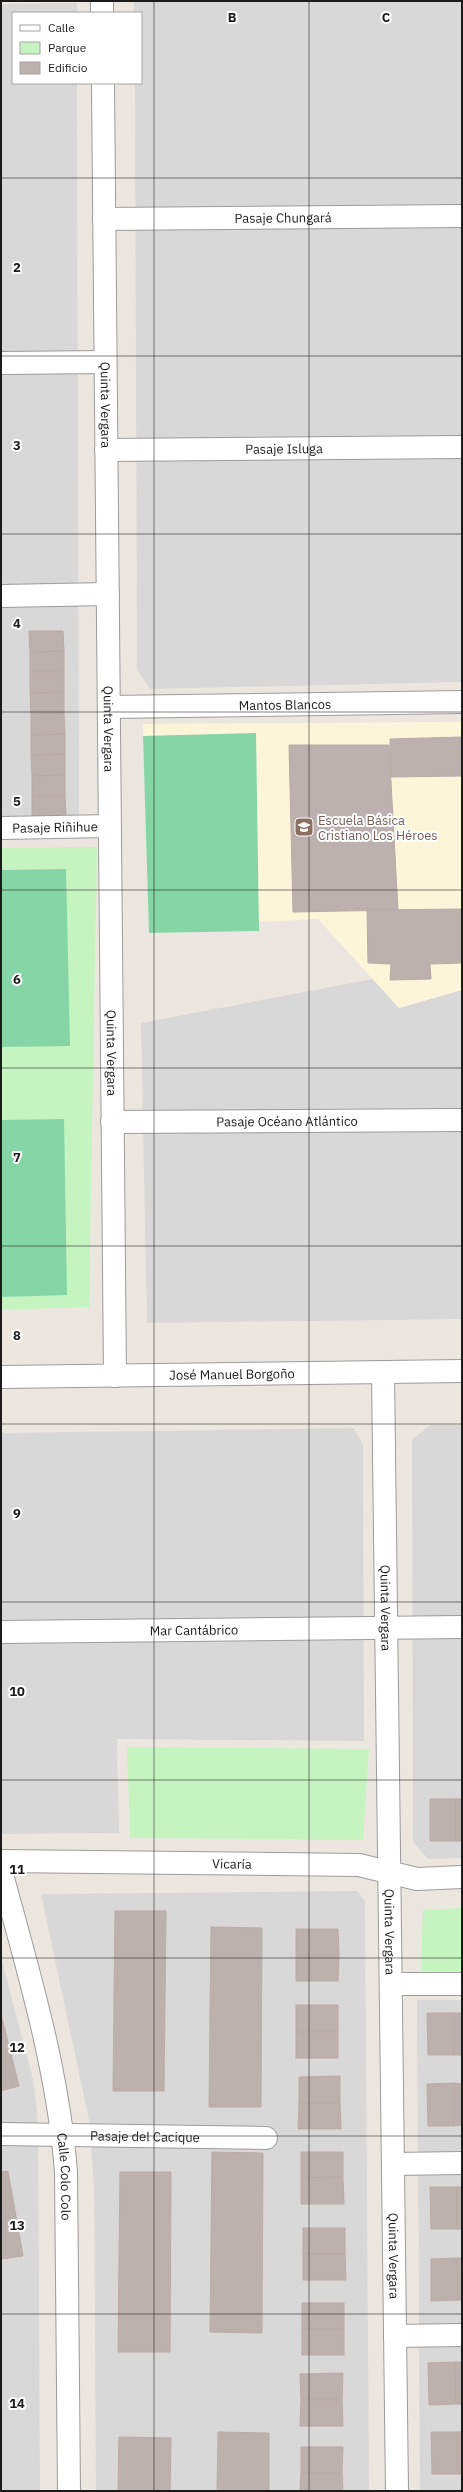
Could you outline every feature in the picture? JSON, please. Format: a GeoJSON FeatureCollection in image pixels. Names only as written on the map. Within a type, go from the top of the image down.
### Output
{"type":"FeatureCollection","features":[{"type":"Feature","properties":{"kind":"street"},"geometry":{"type":"LineString","coordinates":[[102,1],[102,12]]}},
{"type":"Feature","properties":{"kind":"street","name":"Quinta Vergara"},"geometry":{"type":"LineString","coordinates":[[103,84],[115,1376]]}},
{"type":"Feature","properties":{"kind":"street","name":"Pasaje Chungará"},"geometry":{"type":"LineString","coordinates":[[104,219],[462,216]]}},
{"type":"Feature","properties":{"kind":"street"},"geometry":{"type":"LineString","coordinates":[[1,363],[105,362]]}},
{"type":"Feature","properties":{"kind":"street","name":"Pasaje Isluga"},"geometry":{"type":"LineString","coordinates":[[106,450],[462,447]]}},
{"type":"Feature","properties":{"kind":"street"},"geometry":{"type":"LineString","coordinates":[[1,596],[108,594]]}},
{"type":"Feature","properties":{"kind":"street","name":"Mantos Blancos"},"geometry":{"type":"LineString","coordinates":[[109,707],[462,702]]}},
{"type":"Feature","properties":{"kind":"street","name":"Pasaje Riñihue"},"geometry":{"type":"LineString","coordinates":[[1,828],[110,826]]}},
{"type":"Feature","properties":{"kind":"street","name":"Pasaje Océano Atlántico"},"geometry":{"type":"LineString","coordinates":[[112,1122],[462,1120]]}},
{"type":"Feature","properties":{"kind":"street","name":"José Manuel Borgoño"},"geometry":{"type":"LineString","coordinates":[[1,1377],[462,1371]]}},
{"type":"Feature","properties":{"kind":"street","name":"Quinta Vergara"},"geometry":{"type":"LineString","coordinates":[[383,1372],[397,2491]]}},
{"type":"Feature","properties":{"kind":"street","name":"Mar Cantábrico"},"geometry":{"type":"LineString","coordinates":[[1,1632],[462,1627]]}},
{"type":"Feature","properties":{"kind":"street","name":"Vicaría"},"geometry":{"type":"LineString","coordinates":[[1,1861],[359,1865],[418,1878],[462,1877]]}},
{"type":"Feature","properties":{"kind":"street","name":"Calle Colo Colo"},"geometry":{"type":"LineString","coordinates":[[1,1871],[49,2055],[63,2134],[66,2172],[69,2491]]}},
{"type":"Feature","properties":{"kind":"street"},"geometry":{"type":"LineString","coordinates":[[391,1984],[462,1984]]}},
{"type":"Feature","properties":{"kind":"street","name":"Pasaje del Cacique"},"geometry":{"type":"LineString","coordinates":[[1,2134],[266,2138]]}},
{"type":"Feature","properties":{"kind":"street"},"geometry":{"type":"LineString","coordinates":[[393,2164],[462,2163]]}},
{"type":"Feature","properties":{"kind":"street"},"geometry":{"type":"LineString","coordinates":[[395,2336],[462,2335]]}},
{"type":"Feature","properties":{"kind":"shaded area"},"geometry":{"type":"Polygon","coordinates":[[[462,1],[462,682],[150,689],[137,669],[135,84],[142,84],[142,12],[134,12],[134,2],[462,1]]]}},
{"type":"Feature","properties":{"kind":"shaded area"},"geometry":{"type":"Polygon","coordinates":[[[77,3],[77,12],[12,12],[12,84],[77,84],[79,822],[1,822],[1,4],[77,3]]]}},
{"type":"Feature","properties":{"kind":"shaded area","name":"Escuela Básica Cristiano Los Héroes"},"geometry":{"type":"Polygon","coordinates":[[[462,722],[462,990],[399,1008],[318,919],[259,922],[259,931],[149,933],[143,724],[462,722]]]}},
{"type":"Feature","properties":{"kind":"shaded area"},"geometry":{"type":"Polygon","coordinates":[[[373,979],[399,1008],[462,990],[462,1319],[147,1323],[141,1023],[373,979]]]}},
{"type":"Feature","properties":{"kind":"shaded area"},"geometry":{"type":"Polygon","coordinates":[[[431,1425],[462,1425],[462,1858],[428,1859],[413,1842],[412,1440],[431,1425]]]}},
{"type":"Feature","properties":{"kind":"shaded area"},"geometry":{"type":"Polygon","coordinates":[[[354,1428],[363,1445],[364,1741],[117,1739],[119,1833],[1,1834],[1,1433],[354,1428]]]}},
{"type":"Feature","properties":{"kind":"shaded area"},"geometry":{"type":"Polygon","coordinates":[[[357,1891],[365,1901],[369,2491],[96,2491],[94,2186],[89,2120],[41,1894],[357,1891]]]}},
{"type":"Feature","properties":{"kind":"shaded area"},"geometry":{"type":"Polygon","coordinates":[[[1,1957],[33,2079],[38,2119],[40,2491],[1,2491],[1,1957]]]}},
{"type":"Feature","properties":{"kind":"shaded area"},"geometry":{"type":"Polygon","coordinates":[[[417,2000],[462,2000],[462,2491],[420,2491],[417,2000]]]}},
{"type":"Feature","properties":{"kind":"green space"},"geometry":{"type":"Polygon","coordinates":[[[256,733],[259,931],[149,933],[143,736],[256,733]]]}},
{"type":"Feature","properties":{"kind":"green space"},"geometry":{"type":"Polygon","coordinates":[[[97,847],[89,1307],[1,1310],[1,848],[97,847]]]}},
{"type":"Feature","properties":{"kind":"green space"},"geometry":{"type":"Polygon","coordinates":[[[66,869],[70,1046],[1,1047],[1,870],[66,869]]]}},
{"type":"Feature","properties":{"kind":"green space"},"geometry":{"type":"Polygon","coordinates":[[[64,1119],[67,1295],[1,1297],[1,1120],[64,1119]]]}},
{"type":"Feature","properties":{"kind":"green space"},"geometry":{"type":"Polygon","coordinates":[[[127,1747],[369,1749],[363,1840],[130,1838],[127,1747]]]}},
{"type":"Feature","properties":{"kind":"green space"},"geometry":{"type":"Polygon","coordinates":[[[462,1908],[462,1971],[421,1971],[423,1910],[462,1908]]]}},
{"type":"Feature","properties":{"kind":"building"},"geometry":{"type":"Polygon","coordinates":[[[29,631],[63,631],[64,651],[30,652],[29,631]]]}},
{"type":"Feature","properties":{"kind":"building"},"geometry":{"type":"Polygon","coordinates":[[[64,651],[64,672],[30,672],[30,652],[64,651]]]}},
{"type":"Feature","properties":{"kind":"building"},"geometry":{"type":"Polygon","coordinates":[[[30,672],[64,672],[64,692],[30,693],[30,672]]]}},
{"type":"Feature","properties":{"kind":"building"},"geometry":{"type":"Polygon","coordinates":[[[64,692],[64,713],[31,714],[30,693],[64,692]]]}},
{"type":"Feature","properties":{"kind":"building"},"geometry":{"type":"Polygon","coordinates":[[[64,713],[65,734],[31,735],[31,714],[64,713]]]}},
{"type":"Feature","properties":{"kind":"building"},"geometry":{"type":"Polygon","coordinates":[[[65,734],[65,754],[31,755],[31,735],[65,734]]]}},
{"type":"Feature","properties":{"kind":"building"},"geometry":{"type":"Polygon","coordinates":[[[462,737],[462,776],[391,777],[390,739],[462,737]]]}},
{"type":"Feature","properties":{"kind":"building"},"geometry":{"type":"Polygon","coordinates":[[[289,745],[389,745],[398,910],[293,912],[289,745]]]}},
{"type":"Feature","properties":{"kind":"building"},"geometry":{"type":"Polygon","coordinates":[[[65,754],[65,775],[32,776],[31,755],[65,754]]]}},
{"type":"Feature","properties":{"kind":"building"},"geometry":{"type":"Polygon","coordinates":[[[65,775],[65,796],[32,796],[32,776],[65,775]]]}},
{"type":"Feature","properties":{"kind":"building"},"geometry":{"type":"Polygon","coordinates":[[[32,796],[65,796],[66,816],[32,817],[32,796]]]}},
{"type":"Feature","properties":{"kind":"building"},"geometry":{"type":"Polygon","coordinates":[[[462,909],[462,963],[430,964],[431,979],[390,980],[391,964],[368,963],[367,910],[462,909]]]}},
{"type":"Feature","properties":{"kind":"building"},"geometry":{"type":"Polygon","coordinates":[[[430,1799],[456,1799],[456,1841],[430,1841],[430,1799]]]}},
{"type":"Feature","properties":{"kind":"building"},"geometry":{"type":"Polygon","coordinates":[[[456,1799],[462,1799],[462,1841],[456,1841],[456,1799]]]}},
{"type":"Feature","properties":{"kind":"building"},"geometry":{"type":"Polygon","coordinates":[[[115,1911],[166,1911],[164,2091],[113,2091],[115,1911]]]}},
{"type":"Feature","properties":{"kind":"building"},"geometry":{"type":"Polygon","coordinates":[[[211,1927],[262,1928],[261,2107],[209,2107],[211,1927]]]}},
{"type":"Feature","properties":{"kind":"building"},"geometry":{"type":"Polygon","coordinates":[[[296,1929],[338,1929],[339,1955],[296,1955],[296,1929]]]}},
{"type":"Feature","properties":{"kind":"building"},"geometry":{"type":"Polygon","coordinates":[[[296,1955],[339,1955],[338,1981],[296,1981],[296,1955]]]}},
{"type":"Feature","properties":{"kind":"building"},"geometry":{"type":"Polygon","coordinates":[[[296,2005],[338,2005],[338,2032],[296,2032],[296,2005]]]}},
{"type":"Feature","properties":{"kind":"building"},"geometry":{"type":"Polygon","coordinates":[[[427,2013],[454,2013],[454,2055],[428,2055],[427,2013]]]}},
{"type":"Feature","properties":{"kind":"building"},"geometry":{"type":"Polygon","coordinates":[[[454,2013],[462,2013],[462,2055],[454,2055],[454,2013]]]}},
{"type":"Feature","properties":{"kind":"building"},"geometry":{"type":"Polygon","coordinates":[[[1,2014],[19,2086],[1,2091],[1,2014]]]}},
{"type":"Feature","properties":{"kind":"building"},"geometry":{"type":"Polygon","coordinates":[[[296,2032],[338,2032],[338,2058],[296,2058],[296,2032]]]}},
{"type":"Feature","properties":{"kind":"building"},"geometry":{"type":"Polygon","coordinates":[[[340,2076],[340,2103],[299,2103],[299,2077],[340,2076]]]}},
{"type":"Feature","properties":{"kind":"building"},"geometry":{"type":"Polygon","coordinates":[[[454,2083],[454,2126],[428,2126],[427,2084],[454,2083]]]}},
{"type":"Feature","properties":{"kind":"building"},"geometry":{"type":"Polygon","coordinates":[[[454,2083],[462,2084],[462,2125],[454,2126],[454,2083]]]}},
{"type":"Feature","properties":{"kind":"building"},"geometry":{"type":"Polygon","coordinates":[[[299,2103],[340,2103],[341,2129],[298,2129],[299,2103]]]}},
{"type":"Feature","properties":{"kind":"building"},"geometry":{"type":"Polygon","coordinates":[[[212,2152],[263,2153],[262,2333],[210,2332],[212,2152]]]}},
{"type":"Feature","properties":{"kind":"building"},"geometry":{"type":"Polygon","coordinates":[[[301,2152],[343,2152],[343,2177],[301,2178],[301,2152]]]}},
{"type":"Feature","properties":{"kind":"building"},"geometry":{"type":"Polygon","coordinates":[[[8,2171],[23,2256],[1,2259],[1,2172],[8,2171]]]}},
{"type":"Feature","properties":{"kind":"building"},"geometry":{"type":"Polygon","coordinates":[[[120,2172],[171,2172],[170,2352],[118,2352],[120,2172]]]}},
{"type":"Feature","properties":{"kind":"building"},"geometry":{"type":"Polygon","coordinates":[[[343,2177],[344,2204],[301,2204],[301,2178],[343,2177]]]}},
{"type":"Feature","properties":{"kind":"building"},"geometry":{"type":"Polygon","coordinates":[[[430,2187],[457,2187],[457,2229],[431,2229],[430,2187]]]}},
{"type":"Feature","properties":{"kind":"building"},"geometry":{"type":"Polygon","coordinates":[[[457,2187],[462,2187],[462,2229],[457,2229],[457,2187]]]}},
{"type":"Feature","properties":{"kind":"building"},"geometry":{"type":"Polygon","coordinates":[[[303,2228],[345,2228],[345,2254],[303,2254],[303,2228]]]}},
{"type":"Feature","properties":{"kind":"building"},"geometry":{"type":"Polygon","coordinates":[[[303,2254],[345,2254],[346,2280],[303,2280],[303,2254]]]}},
{"type":"Feature","properties":{"kind":"building"},"geometry":{"type":"Polygon","coordinates":[[[457,2258],[458,2300],[431,2301],[431,2259],[457,2258]]]}},
{"type":"Feature","properties":{"kind":"building"},"geometry":{"type":"Polygon","coordinates":[[[457,2258],[462,2258],[462,2300],[458,2300],[457,2258]]]}},
{"type":"Feature","properties":{"kind":"building"},"geometry":{"type":"Polygon","coordinates":[[[302,2303],[344,2303],[344,2329],[302,2329],[302,2303]]]}},
{"type":"Feature","properties":{"kind":"building"},"geometry":{"type":"Polygon","coordinates":[[[302,2329],[344,2329],[344,2355],[302,2355],[302,2329]]]}},
{"type":"Feature","properties":{"kind":"building"},"geometry":{"type":"Polygon","coordinates":[[[455,2362],[456,2404],[429,2405],[428,2363],[455,2362]]]}},
{"type":"Feature","properties":{"kind":"building"},"geometry":{"type":"Polygon","coordinates":[[[455,2362],[462,2362],[462,2404],[456,2404],[455,2362]]]}},
{"type":"Feature","properties":{"kind":"building"},"geometry":{"type":"Polygon","coordinates":[[[343,2373],[342,2400],[301,2400],[300,2374],[343,2373]]]}},
{"type":"Feature","properties":{"kind":"building"},"geometry":{"type":"Polygon","coordinates":[[[301,2400],[342,2400],[343,2426],[300,2426],[301,2400]]]}},
{"type":"Feature","properties":{"kind":"building"},"geometry":{"type":"Polygon","coordinates":[[[218,2432],[269,2433],[269,2491],[217,2491],[218,2432]]]}},
{"type":"Feature","properties":{"kind":"building"},"geometry":{"type":"Polygon","coordinates":[[[431,2432],[458,2432],[458,2474],[432,2474],[431,2432]]]}},
{"type":"Feature","properties":{"kind":"building"},"geometry":{"type":"Polygon","coordinates":[[[458,2432],[462,2432],[462,2474],[458,2474],[458,2432]]]}},
{"type":"Feature","properties":{"kind":"building"},"geometry":{"type":"Polygon","coordinates":[[[119,2437],[171,2438],[170,2491],[118,2491],[119,2437]]]}},
{"type":"Feature","properties":{"kind":"building"},"geometry":{"type":"Polygon","coordinates":[[[301,2447],[343,2447],[342,2473],[301,2473],[301,2447]]]}},
{"type":"Feature","properties":{"kind":"building"},"geometry":{"type":"Polygon","coordinates":[[[301,2473],[342,2473],[343,2491],[300,2491],[301,2473]]]}},
{"type":"Feature","properties":{"kind":"place","name":"Escuela Básica Cristiano Los Héroes"},"geometry":{"type":"Point","coordinates":[304,827]}}]}
